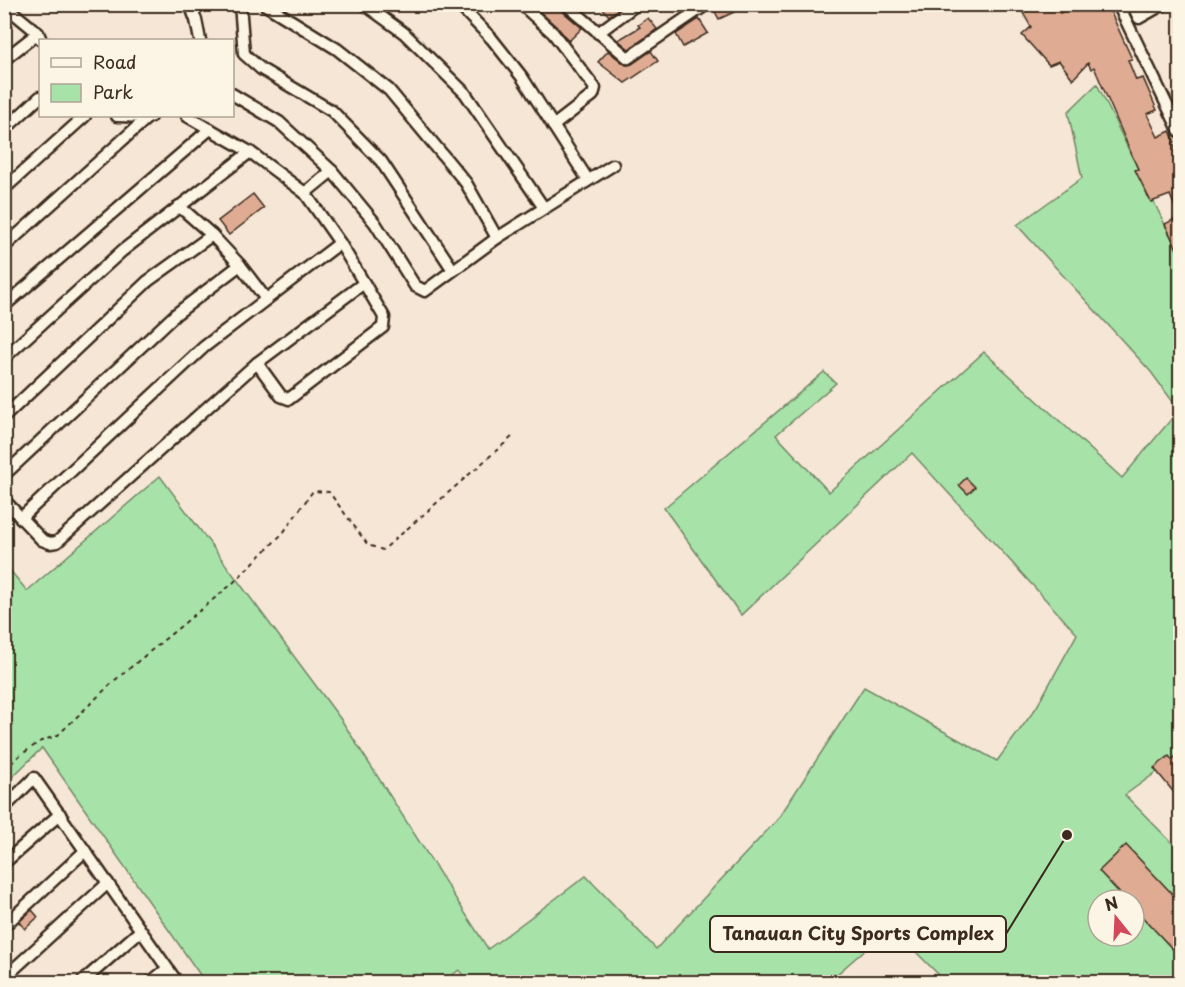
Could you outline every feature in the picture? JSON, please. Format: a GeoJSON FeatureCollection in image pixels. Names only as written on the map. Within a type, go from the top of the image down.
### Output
{"type":"FeatureCollection","features":[{"type":"Feature","properties":{"kind":"street"},"geometry":{"type":"LineString","coordinates":[[190,4],[200,39]]}},
{"type":"Feature","properties":{"kind":"street"},"geometry":{"type":"LineString","coordinates":[[240,4],[244,54],[261,69],[332,111],[373,152],[453,270]]}},
{"type":"Feature","properties":{"kind":"street"},"geometry":{"type":"LineString","coordinates":[[264,4],[337,49],[389,90],[466,183],[497,238]]}},
{"type":"Feature","properties":{"kind":"street"},"geometry":{"type":"LineString","coordinates":[[364,4],[404,33],[465,93],[543,208]]}},
{"type":"Feature","properties":{"kind":"street"},"geometry":{"type":"LineString","coordinates":[[458,4],[492,39],[522,77],[588,180]]}},
{"type":"Feature","properties":{"kind":"street"},"geometry":{"type":"LineString","coordinates":[[521,4],[553,33],[594,88],[593,96],[553,126]]}},
{"type":"Feature","properties":{"kind":"street"},"geometry":{"type":"LineString","coordinates":[[566,4],[628,58],[707,4]]}},
{"type":"Feature","properties":{"kind":"street"},"geometry":{"type":"LineString","coordinates":[[1118,4],[1180,132]]}},
{"type":"Feature","properties":{"kind":"street"},"geometry":{"type":"LineString","coordinates":[[1132,4],[1139,18],[1164,4]]}},
{"type":"Feature","properties":{"kind":"street"},"geometry":{"type":"LineString","coordinates":[[4,5],[40,37],[5,58]]}},
{"type":"Feature","properties":{"kind":"street"},"geometry":{"type":"LineString","coordinates":[[598,33],[632,6]]}},
{"type":"Feature","properties":{"kind":"street"},"geometry":{"type":"LineString","coordinates":[[234,95],[279,122],[332,171],[375,223],[419,289],[425,291],[497,238],[613,165]]}},
{"type":"Feature","properties":{"kind":"street"},"geometry":{"type":"LineString","coordinates":[[4,130],[39,98]]}},
{"type":"Feature","properties":{"kind":"street"},"geometry":{"type":"LineString","coordinates":[[4,189],[84,117]]}},
{"type":"Feature","properties":{"kind":"street"},"geometry":{"type":"LineString","coordinates":[[4,247],[150,117]]}},
{"type":"Feature","properties":{"kind":"street"},"geometry":{"type":"LineString","coordinates":[[189,117],[250,152],[305,193],[340,243],[384,317],[382,327],[289,399],[282,396],[257,363]]}},
{"type":"Feature","properties":{"kind":"street"},"geometry":{"type":"LineString","coordinates":[[4,306],[210,129]]}},
{"type":"Feature","properties":{"kind":"street"},"geometry":{"type":"LineString","coordinates":[[4,358],[122,251],[250,152]]}},
{"type":"Feature","properties":{"kind":"street"},"geometry":{"type":"LineString","coordinates":[[305,193],[332,171]]}},
{"type":"Feature","properties":{"kind":"street"},"geometry":{"type":"LineString","coordinates":[[179,206],[212,235],[240,265],[266,299]]}},
{"type":"Feature","properties":{"kind":"street"},"geometry":{"type":"LineString","coordinates":[[4,417],[148,281],[212,235]]}},
{"type":"Feature","properties":{"kind":"street"},"geometry":{"type":"LineString","coordinates":[[21,518],[204,347],[340,243]]}},
{"type":"Feature","properties":{"kind":"street"},"geometry":{"type":"LineString","coordinates":[[4,475],[176,314],[240,265]]}},
{"type":"Feature","properties":{"kind":"street"},"geometry":{"type":"LineString","coordinates":[[4,500],[42,540],[50,543],[57,542],[257,363],[364,283]]}},
{"type":"Feature","properties":{"kind":"street"},"geometry":{"type":"LineString","coordinates":[[4,808],[34,778],[177,982]]}},
{"type":"Feature","properties":{"kind":"street"},"geometry":{"type":"LineString","coordinates":[[4,863],[60,813]]}},
{"type":"Feature","properties":{"kind":"street"},"geometry":{"type":"LineString","coordinates":[[4,926],[85,851]]}},
{"type":"Feature","properties":{"kind":"street"},"geometry":{"type":"LineString","coordinates":[[4,978],[108,883]]}},
{"type":"Feature","properties":{"kind":"street"},"geometry":{"type":"LineString","coordinates":[[82,982],[140,931]]}},
{"type":"Feature","properties":{"kind":"street"},"geometry":{"type":"LineString","coordinates":[[151,982],[167,969]]}},
{"type":"Feature","properties":{"kind":"path"},"geometry":{"type":"LineString","coordinates":[[4,770],[41,741],[58,735],[114,681],[232,584],[283,532],[313,491],[329,492],[368,545],[383,550],[513,436]]}},
{"type":"Feature","properties":{"kind":"green space"},"geometry":{"type":"Polygon","coordinates":[[[1097,84],[1180,256],[1180,755],[1125,795],[1180,851],[1180,982],[946,982],[891,927],[828,982],[468,982],[459,970],[443,982],[205,982],[42,748],[5,784],[5,564],[27,591],[160,476],[342,721],[488,949],[586,876],[656,949],[778,819],[864,687],[997,761],[1036,708],[1077,634],[912,453],[741,615],[664,508],[824,372],[836,383],[776,435],[829,492],[984,352],[1122,478],[1179,410],[1151,372],[1017,225],[1082,178],[1068,112],[1097,84]]]}},
{"type":"Feature","properties":{"kind":"building"},"geometry":{"type":"Polygon","coordinates":[[[543,4],[559,4],[561,10],[582,28],[569,41],[538,10],[543,4]]]}},
{"type":"Feature","properties":{"kind":"building"},"geometry":{"type":"Polygon","coordinates":[[[608,4],[624,4],[609,16],[603,9],[608,4]]]}},
{"type":"Feature","properties":{"kind":"building"},"geometry":{"type":"Polygon","coordinates":[[[714,4],[731,4],[734,12],[719,19],[713,8],[714,4]]]}},
{"type":"Feature","properties":{"kind":"building"},"geometry":{"type":"Polygon","coordinates":[[[1036,4],[1054,4],[1060,13],[1080,4],[1107,4],[1132,59],[1128,60],[1136,80],[1143,78],[1157,110],[1147,114],[1158,137],[1170,131],[1175,142],[1173,143],[1180,161],[1180,255],[1165,224],[1179,217],[1170,195],[1151,202],[1135,170],[1138,169],[1094,67],[1091,69],[1088,63],[1073,79],[1059,61],[1049,65],[1022,35],[1031,27],[1023,13],[1036,4]]]}},
{"type":"Feature","properties":{"kind":"building"},"geometry":{"type":"Polygon","coordinates":[[[648,18],[657,29],[653,32],[629,49],[618,40],[640,27],[638,25],[648,18]]]}},
{"type":"Feature","properties":{"kind":"building"},"geometry":{"type":"Polygon","coordinates":[[[699,19],[708,33],[683,47],[676,34],[699,19]]]}},
{"type":"Feature","properties":{"kind":"building"},"geometry":{"type":"Polygon","coordinates":[[[608,51],[626,65],[632,64],[651,51],[658,61],[625,83],[598,62],[608,51]]]}},
{"type":"Feature","properties":{"kind":"building"},"geometry":{"type":"Polygon","coordinates":[[[253,194],[264,208],[229,235],[218,221],[253,194]]]}},
{"type":"Feature","properties":{"kind":"building"},"geometry":{"type":"Polygon","coordinates":[[[966,478],[975,487],[968,494],[959,485],[966,478]]]}},
{"type":"Feature","properties":{"kind":"building"},"geometry":{"type":"Polygon","coordinates":[[[1180,752],[1180,800],[1154,768],[1169,756],[1172,760],[1180,752]]]}},
{"type":"Feature","properties":{"kind":"building"},"geometry":{"type":"Polygon","coordinates":[[[1126,845],[1180,902],[1180,957],[1146,921],[1146,888],[1115,888],[1099,871],[1126,845]]]}},
{"type":"Feature","properties":{"kind":"building"},"geometry":{"type":"Polygon","coordinates":[[[32,910],[38,917],[25,929],[19,922],[32,910]]]}},
{"type":"Feature","properties":{"kind":"place","name":"Tanauan City Sports Complex"},"geometry":{"type":"Point","coordinates":[1067,835]}}]}
